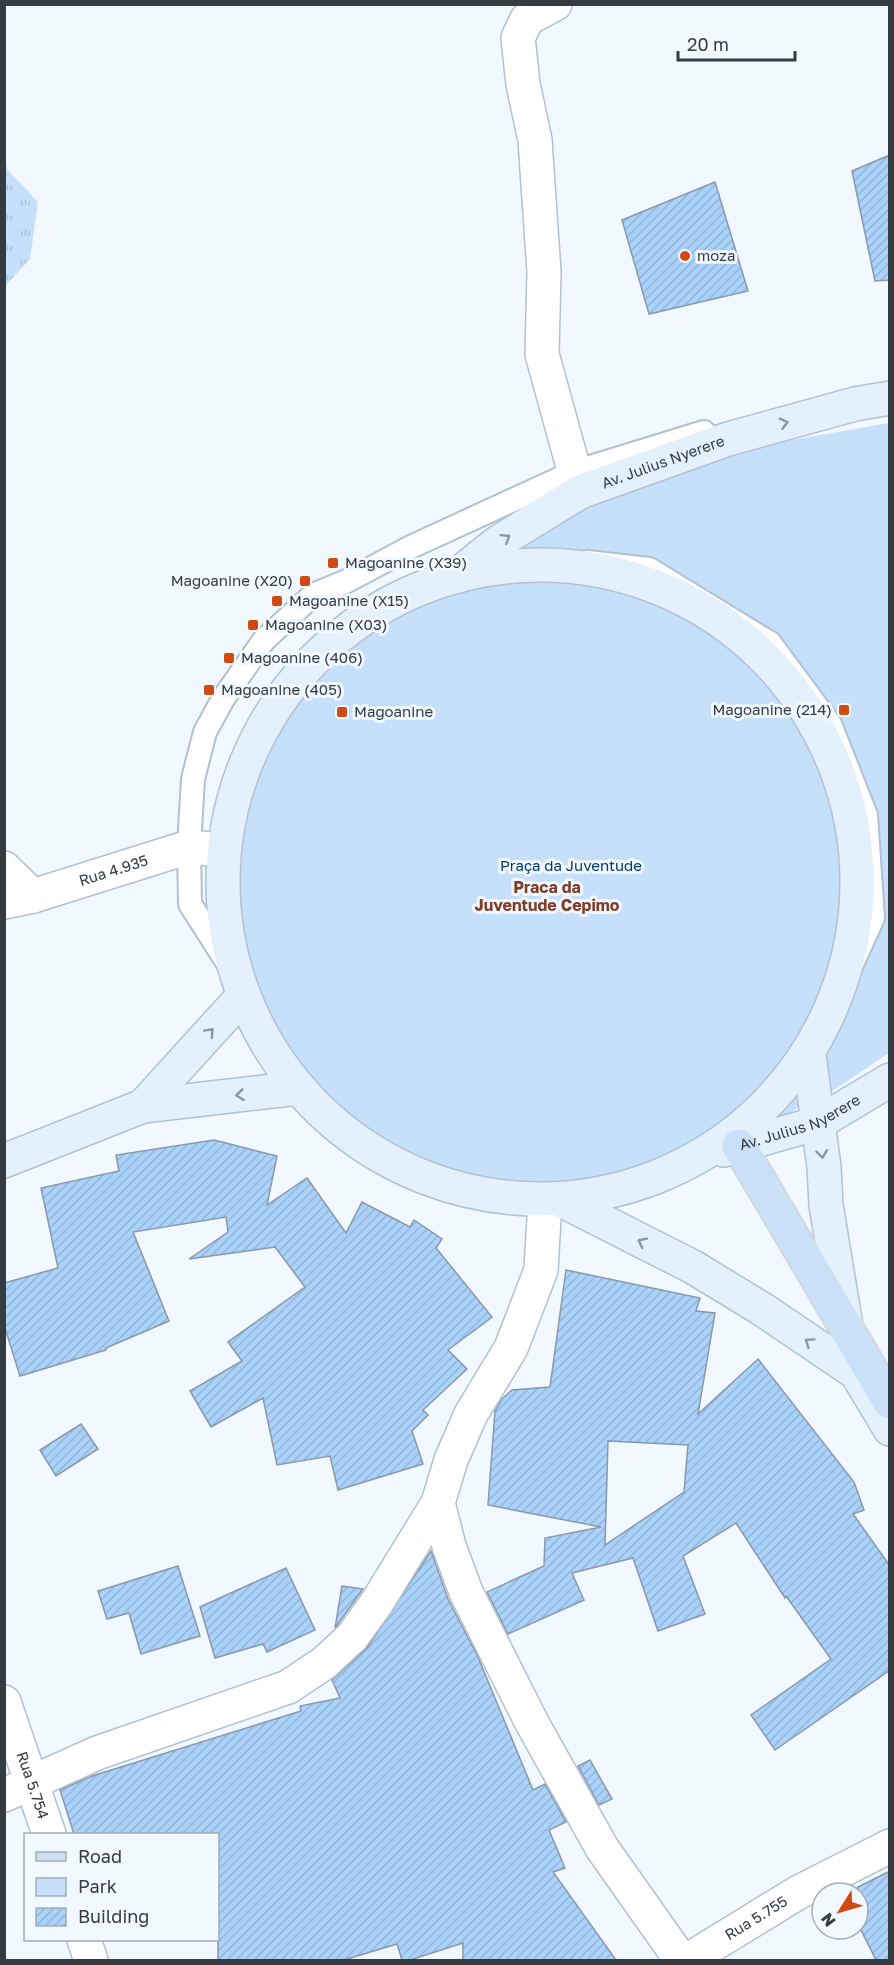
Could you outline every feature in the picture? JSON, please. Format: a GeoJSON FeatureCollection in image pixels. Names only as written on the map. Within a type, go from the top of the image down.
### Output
{"type":"FeatureCollection","features":[{"type":"Feature","properties":{"kind":"main road","name":"Av. Julius Nyerere"},"geometry":{"type":"LineString","coordinates":[[459,573],[577,482],[855,404],[890,398]]}},
{"type":"Feature","properties":{"kind":"main road"},"geometry":{"type":"LineString","coordinates":[[522,563],[586,566],[663,588],[732,628],[790,684],[831,753],[854,830],[858,910],[841,988],[809,1055],[779,1094],[744,1128],[704,1156],[659,1178],[611,1193],[553,1200],[476,1194],[409,1172],[350,1136],[299,1088],[267,1044],[240,986],[226,932],[223,850],[242,768],[282,694],[339,634],[410,590],[459,573],[522,563]]}},
{"type":"Feature","properties":{"kind":"main road"},"geometry":{"type":"LineString","coordinates":[[142,1106],[240,986]]}},
{"type":"Feature","properties":{"kind":"main road"},"geometry":{"type":"LineString","coordinates":[[809,1055],[826,1205],[846,1327],[858,1374]]}},
{"type":"Feature","properties":{"kind":"main road","name":"Av. Julius Nyerere"},"geometry":{"type":"LineString","coordinates":[[704,1156],[818,1123],[890,1080]]}},
{"type":"Feature","properties":{"kind":"main road"},"geometry":{"type":"LineString","coordinates":[[4,1161],[142,1106],[299,1088]]}},
{"type":"Feature","properties":{"kind":"main road"},"geometry":{"type":"LineString","coordinates":[[739,1146],[888,1410]]}},
{"type":"Feature","properties":{"kind":"main road"},"geometry":{"type":"LineString","coordinates":[[553,1200],[693,1267],[762,1309],[858,1374],[888,1410]]}},
{"type":"Feature","properties":{"kind":"street"},"geometry":{"type":"LineString","coordinates":[[555,4],[526,19],[518,38],[522,84],[535,140],[544,272],[542,354],[577,482]]}},
{"type":"Feature","properties":{"kind":"street","name":"Rua 4.935"},"geometry":{"type":"LineString","coordinates":[[19,899],[189,847],[223,850]]}},
{"type":"Feature","properties":{"kind":"street"},"geometry":{"type":"LineString","coordinates":[[4,868],[19,899]]}},
{"type":"Feature","properties":{"kind":"street"},"geometry":{"type":"LineString","coordinates":[[18,1789],[98,1753],[288,1687],[324,1663],[352,1637],[376,1604],[438,1503],[451,1460],[471,1414],[511,1348],[541,1270],[553,1200]]}},
{"type":"Feature","properties":{"kind":"street"},"geometry":{"type":"LineString","coordinates":[[438,1503],[449,1546],[466,1592],[532,1723],[602,1848],[681,1960]]}},
{"type":"Feature","properties":{"kind":"street","name":"Rua 5.754"},"geometry":{"type":"LineString","coordinates":[[4,1702],[18,1789],[48,1833]]}},
{"type":"Feature","properties":{"kind":"street","name":"Rua 5.755"},"geometry":{"type":"LineString","coordinates":[[688,1960],[799,1892],[890,1846]]}},
{"type":"Feature","properties":{"kind":"street"},"geometry":{"type":"LineString","coordinates":[[84,1941],[91,1960]]}},
{"type":"Feature","properties":{"kind":"lane"},"geometry":{"type":"LineString","coordinates":[[240,986],[190,904],[189,847],[193,779],[206,732],[223,699],[264,640],[313,595],[413,546],[577,482]]}},
{"type":"Feature","properties":{"kind":"green space"},"geometry":{"type":"Polygon","coordinates":[[[5,158],[7,169],[38,202],[30,259],[5,286],[5,158]]]}},
{"type":"Feature","properties":{"kind":"green space","name":"Praça da Juventude"},"geometry":{"type":"Polygon","coordinates":[[[889,423],[889,1053],[834,1090],[704,1156],[611,1193],[545,1201],[475,1194],[409,1172],[349,1136],[299,1088],[267,1044],[243,996],[226,932],[223,850],[242,768],[282,694],[339,634],[545,513],[654,464],[889,423]]]}},
{"type":"Feature","properties":{"kind":"building"},"geometry":{"type":"Polygon","coordinates":[[[890,155],[890,280],[875,281],[852,171],[890,155]]]}},
{"type":"Feature","properties":{"kind":"building","name":"moza"},"geometry":{"type":"Polygon","coordinates":[[[715,182],[748,291],[649,314],[622,220],[715,182]]]}},
{"type":"Feature","properties":{"kind":"building"},"geometry":{"type":"Polygon","coordinates":[[[214,1140],[277,1156],[267,1205],[307,1178],[346,1233],[362,1202],[410,1227],[414,1220],[442,1239],[436,1248],[492,1317],[448,1350],[467,1369],[423,1410],[428,1415],[412,1431],[423,1464],[338,1490],[330,1456],[277,1465],[263,1398],[211,1427],[190,1391],[242,1361],[228,1342],[305,1287],[275,1247],[189,1259],[228,1232],[226,1217],[133,1232],[169,1321],[106,1348],[106,1350],[20,1376],[4,1325],[4,1283],[58,1268],[41,1188],[119,1171],[116,1155],[214,1140]]]}},
{"type":"Feature","properties":{"kind":"building"},"geometry":{"type":"Polygon","coordinates":[[[566,1270],[700,1298],[696,1311],[715,1313],[698,1414],[758,1359],[854,1482],[864,1510],[853,1514],[890,1566],[890,1670],[775,1750],[751,1715],[831,1659],[786,1596],[785,1598],[736,1523],[683,1556],[705,1614],[658,1631],[633,1558],[572,1573],[584,1600],[508,1634],[487,1592],[544,1566],[545,1538],[601,1527],[488,1505],[495,1411],[502,1399],[512,1390],[550,1387],[566,1270]],[[608,1441],[605,1545],[684,1492],[688,1445],[608,1441]]]}},
{"type":"Feature","properties":{"kind":"building"},"geometry":{"type":"Polygon","coordinates":[[[81,1424],[98,1449],[56,1476],[40,1450],[81,1424]]]}},
{"type":"Feature","properties":{"kind":"building"},"geometry":{"type":"Polygon","coordinates":[[[431,1551],[448,1599],[478,1657],[533,1790],[545,1784],[566,1822],[549,1830],[565,1868],[553,1872],[616,1960],[463,1960],[463,1943],[410,1960],[402,1960],[397,1944],[344,1960],[218,1960],[219,1833],[74,1833],[60,1790],[92,1776],[301,1711],[300,1706],[340,1698],[332,1680],[367,1648],[431,1551]]]}},
{"type":"Feature","properties":{"kind":"building"},"geometry":{"type":"Polygon","coordinates":[[[178,1566],[200,1636],[141,1654],[129,1613],[107,1619],[98,1591],[178,1566]]]}},
{"type":"Feature","properties":{"kind":"building"},"geometry":{"type":"Polygon","coordinates":[[[286,1568],[315,1630],[267,1652],[263,1644],[215,1658],[200,1607],[286,1568]]]}},
{"type":"Feature","properties":{"kind":"building"},"geometry":{"type":"Polygon","coordinates":[[[342,1586],[363,1589],[335,1628],[342,1586]]]}},
{"type":"Feature","properties":{"kind":"building"},"geometry":{"type":"Polygon","coordinates":[[[590,1760],[612,1799],[599,1805],[578,1766],[590,1760]]]}},
{"type":"Feature","properties":{"kind":"building"},"geometry":{"type":"Polygon","coordinates":[[[890,1871],[890,1960],[876,1960],[866,1941],[870,1941],[870,1881],[890,1871]]]}},
{"type":"Feature","properties":{"kind":"place","name":"moza"},"geometry":{"type":"Point","coordinates":[685,256]}},
{"type":"Feature","properties":{"kind":"place","name":"Magoanine (X39)"},"geometry":{"type":"Point","coordinates":[333,563]}},
{"type":"Feature","properties":{"kind":"place","name":"Magoanine (X20)"},"geometry":{"type":"Point","coordinates":[305,581]}},
{"type":"Feature","properties":{"kind":"place","name":"Magoanine (X15)"},"geometry":{"type":"Point","coordinates":[277,601]}},
{"type":"Feature","properties":{"kind":"place","name":"Magoanine (X03)"},"geometry":{"type":"Point","coordinates":[253,625]}},
{"type":"Feature","properties":{"kind":"place","name":"Magoanine (406)"},"geometry":{"type":"Point","coordinates":[229,658]}},
{"type":"Feature","properties":{"kind":"place","name":"Magoanine (405)"},"geometry":{"type":"Point","coordinates":[209,690]}},
{"type":"Feature","properties":{"kind":"place","name":"Magoanine (214)"},"geometry":{"type":"Point","coordinates":[844,710]}},
{"type":"Feature","properties":{"kind":"place","name":"Magoanine"},"geometry":{"type":"Point","coordinates":[342,712]}},
{"type":"Feature","properties":{"kind":"district","name":"Praca da Juventude Cepimo"},"geometry":{"type":"Point","coordinates":[547,896]}}]}
